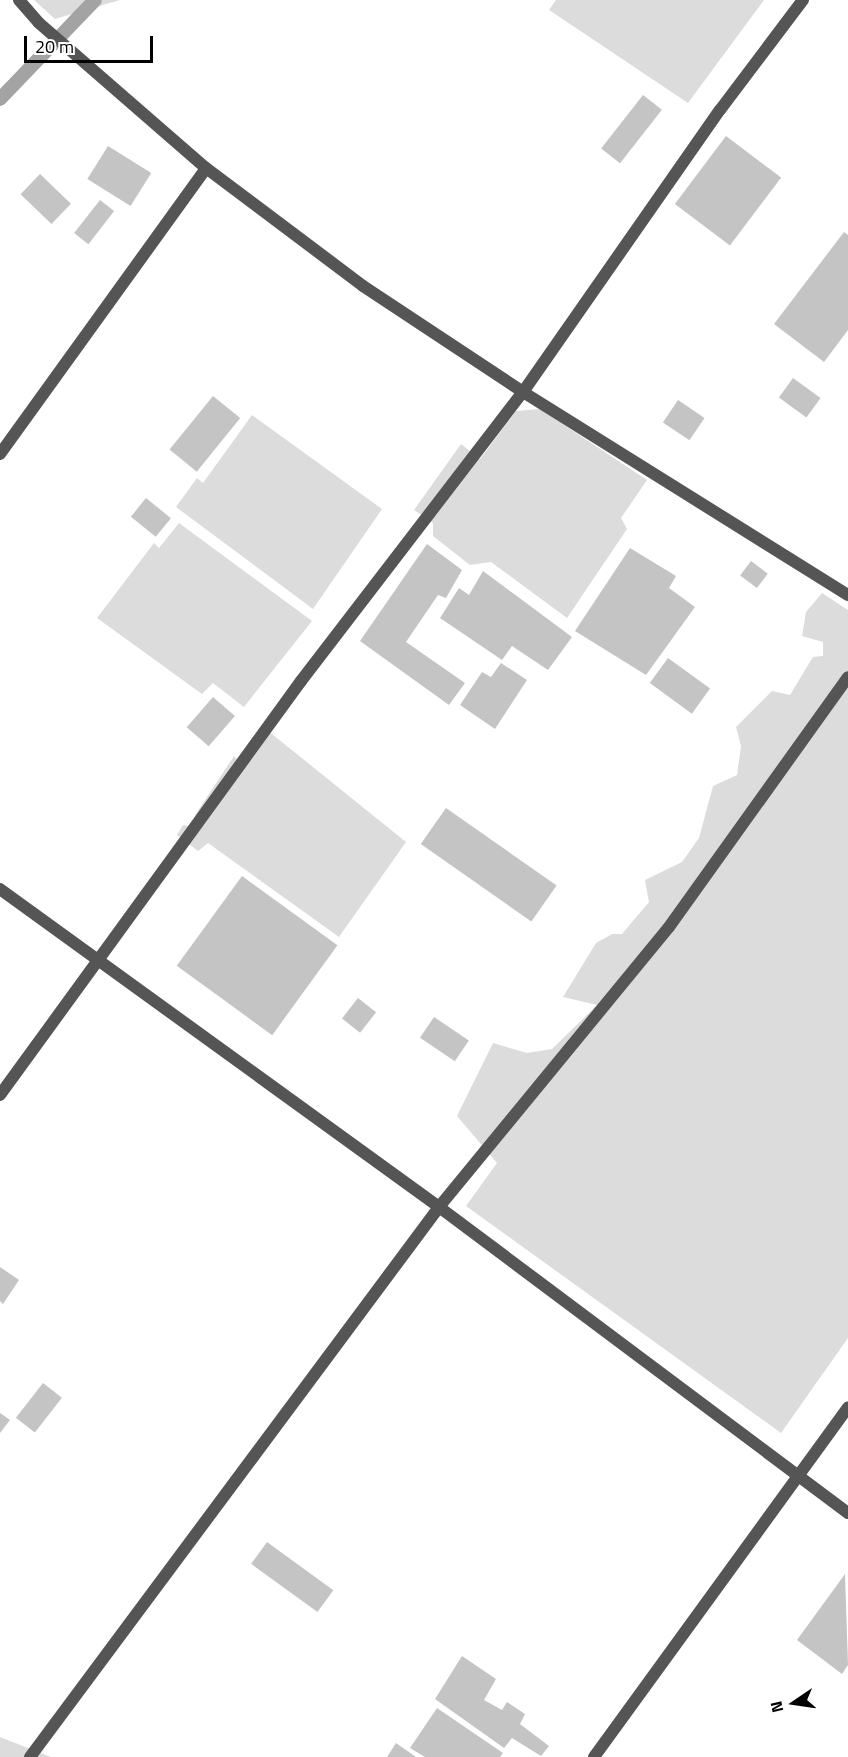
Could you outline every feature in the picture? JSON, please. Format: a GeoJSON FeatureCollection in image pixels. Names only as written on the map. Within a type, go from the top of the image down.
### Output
{"type":"FeatureCollection","features":[{"type":"Feature","properties":{"kind":"street"},"geometry":{"type":"LineString","coordinates":[[19,0],[39,23],[206,168],[363,286],[523,392],[848,595]]}},
{"type":"Feature","properties":{"kind":"street"},"geometry":{"type":"LineString","coordinates":[[0,1095],[95,960],[523,392],[720,110],[803,0]]}},
{"type":"Feature","properties":{"kind":"street"},"geometry":{"type":"LineString","coordinates":[[0,454],[206,168]]}},
{"type":"Feature","properties":{"kind":"street"},"geometry":{"type":"LineString","coordinates":[[30,1757],[439,1207],[669,927],[848,677]]}},
{"type":"Feature","properties":{"kind":"street"},"geometry":{"type":"LineString","coordinates":[[0,889],[439,1207],[848,1514]]}},
{"type":"Feature","properties":{"kind":"street"},"geometry":{"type":"LineString","coordinates":[[594,1757],[848,1407]]}},
{"type":"Feature","properties":{"kind":"shaded area"},"geometry":{"type":"Polygon","coordinates":[[[34,0],[120,0],[55,19],[34,0]]]}},
{"type":"Feature","properties":{"kind":"shaded area"},"geometry":{"type":"Polygon","coordinates":[[[556,0],[764,0],[688,103],[549,10],[556,0]]]}},
{"type":"Feature","properties":{"kind":"shaded area"},"geometry":{"type":"Polygon","coordinates":[[[540,409],[647,480],[621,518],[627,529],[567,618],[491,562],[470,565],[433,536],[433,523],[414,510],[461,444],[480,459],[516,411],[540,409]]]}},
{"type":"Feature","properties":{"kind":"shaded area"},"geometry":{"type":"Polygon","coordinates":[[[252,415],[382,509],[313,609],[176,507],[197,478],[203,483],[252,415]]]}},
{"type":"Feature","properties":{"kind":"shaded area"},"geometry":{"type":"Polygon","coordinates":[[[179,523],[312,621],[244,707],[213,683],[202,694],[97,618],[154,543],[159,548],[179,523]]]}},
{"type":"Feature","properties":{"kind":"shaded area"},"geometry":{"type":"Polygon","coordinates":[[[822,593],[848,610],[848,1338],[781,1433],[466,1206],[497,1163],[457,1116],[493,1043],[527,1053],[552,1049],[597,1005],[563,997],[596,943],[612,934],[622,934],[649,902],[645,880],[682,862],[699,838],[713,786],[737,775],[741,746],[736,727],[772,691],[790,695],[813,657],[823,656],[823,642],[802,636],[806,612],[822,593]]]}},
{"type":"Feature","properties":{"kind":"shaded area"},"geometry":{"type":"Polygon","coordinates":[[[262,726],[406,842],[339,937],[208,843],[198,851],[177,835],[183,825],[198,828],[202,822],[195,815],[234,756],[244,767],[252,758],[247,745],[262,726]]]}},
{"type":"Feature","properties":{"kind":"shaded area"},"geometry":{"type":"Polygon","coordinates":[[[0,1737],[51,1757],[0,1757],[0,1737]]]}},
{"type":"Feature","properties":{"kind":"building"},"geometry":{"type":"Polygon","coordinates":[[[643,95],[662,110],[620,163],[601,149],[643,95]]]}},
{"type":"Feature","properties":{"kind":"building"},"geometry":{"type":"Polygon","coordinates":[[[726,136],[781,178],[730,245],[675,204],[726,136]]]}},
{"type":"Feature","properties":{"kind":"building"},"geometry":{"type":"Polygon","coordinates":[[[108,146],[151,173],[131,206],[87,179],[108,146]]]}},
{"type":"Feature","properties":{"kind":"building"},"geometry":{"type":"Polygon","coordinates":[[[40,174],[71,204],[51,224],[21,194],[40,174]]]}},
{"type":"Feature","properties":{"kind":"building"},"geometry":{"type":"Polygon","coordinates":[[[100,200],[114,211],[88,244],[74,233],[100,200]]]}},
{"type":"Feature","properties":{"kind":"building"},"geometry":{"type":"Polygon","coordinates":[[[844,232],[848,235],[848,330],[824,362],[774,324],[844,232]]]}},
{"type":"Feature","properties":{"kind":"building"},"geometry":{"type":"Polygon","coordinates":[[[793,378],[821,398],[806,417],[779,397],[793,378]]]}},
{"type":"Feature","properties":{"kind":"building"},"geometry":{"type":"Polygon","coordinates":[[[213,396],[240,418],[197,472],[170,450],[213,396]]]}},
{"type":"Feature","properties":{"kind":"building"},"geometry":{"type":"Polygon","coordinates":[[[678,400],[705,418],[689,440],[663,422],[678,400]]]}},
{"type":"Feature","properties":{"kind":"building"},"geometry":{"type":"Polygon","coordinates":[[[146,498],[171,518],[156,537],[131,517],[146,498]]]}},
{"type":"Feature","properties":{"kind":"building"},"geometry":{"type":"Polygon","coordinates":[[[427,544],[462,570],[446,598],[438,595],[406,642],[465,683],[449,705],[360,641],[427,544]]]}},
{"type":"Feature","properties":{"kind":"building"},"geometry":{"type":"Polygon","coordinates":[[[630,548],[676,576],[669,588],[695,607],[646,675],[575,631],[630,548]]]}},
{"type":"Feature","properties":{"kind":"building"},"geometry":{"type":"Polygon","coordinates":[[[751,561],[768,574],[757,588],[740,575],[751,561]]]}},
{"type":"Feature","properties":{"kind":"building"},"geometry":{"type":"Polygon","coordinates":[[[483,571],[572,637],[548,670],[512,646],[502,660],[440,618],[459,588],[469,595],[483,571]]]}},
{"type":"Feature","properties":{"kind":"building"},"geometry":{"type":"Polygon","coordinates":[[[668,658],[710,689],[692,714],[650,683],[668,658]]]}},
{"type":"Feature","properties":{"kind":"building"},"geometry":{"type":"Polygon","coordinates":[[[501,663],[527,680],[495,729],[460,705],[482,672],[491,677],[501,663]]]}},
{"type":"Feature","properties":{"kind":"building"},"geometry":{"type":"Polygon","coordinates":[[[213,697],[235,716],[209,746],[187,727],[213,697]]]}},
{"type":"Feature","properties":{"kind":"building"},"geometry":{"type":"Polygon","coordinates":[[[446,808],[557,885],[531,921],[421,844],[446,808]]]}},
{"type":"Feature","properties":{"kind":"building"},"geometry":{"type":"Polygon","coordinates":[[[242,876],[337,945],[272,1035],[177,966],[242,876]]]}},
{"type":"Feature","properties":{"kind":"building"},"geometry":{"type":"Polygon","coordinates":[[[358,998],[376,1012],[360,1033],[342,1018],[358,998]]]}},
{"type":"Feature","properties":{"kind":"building"},"geometry":{"type":"Polygon","coordinates":[[[434,1017],[469,1040],[455,1061],[420,1038],[434,1017]]]}},
{"type":"Feature","properties":{"kind":"building"},"geometry":{"type":"Polygon","coordinates":[[[0,1267],[19,1280],[3,1304],[0,1301],[0,1267]]]}},
{"type":"Feature","properties":{"kind":"building"},"geometry":{"type":"Polygon","coordinates":[[[43,1383],[62,1398],[35,1432],[16,1418],[43,1383]]]}},
{"type":"Feature","properties":{"kind":"building"},"geometry":{"type":"Polygon","coordinates":[[[0,1413],[10,1420],[0,1433],[0,1413]]]}},
{"type":"Feature","properties":{"kind":"building"},"geometry":{"type":"Polygon","coordinates":[[[267,1542],[333,1590],[317,1612],[251,1564],[267,1542]]]}},
{"type":"Feature","properties":{"kind":"building"},"geometry":{"type":"Polygon","coordinates":[[[845,1574],[848,1665],[842,1674],[797,1640],[845,1574]]]}},
{"type":"Feature","properties":{"kind":"building"},"geometry":{"type":"Polygon","coordinates":[[[462,1656],[496,1679],[484,1700],[502,1710],[507,1702],[525,1714],[520,1724],[549,1746],[541,1756],[512,1738],[504,1748],[435,1699],[462,1656]]]}},
{"type":"Feature","properties":{"kind":"building"},"geometry":{"type":"Polygon","coordinates":[[[437,1708],[503,1753],[500,1757],[425,1757],[410,1748],[437,1708]]]}},
{"type":"Feature","properties":{"kind":"building"},"geometry":{"type":"Polygon","coordinates":[[[396,1743],[416,1757],[387,1757],[396,1743]]]}},
{"type":"Feature","properties":{"kind":"waterway"},"geometry":{"type":"LineString","coordinates":[[0,99],[95,0]]}}]}
